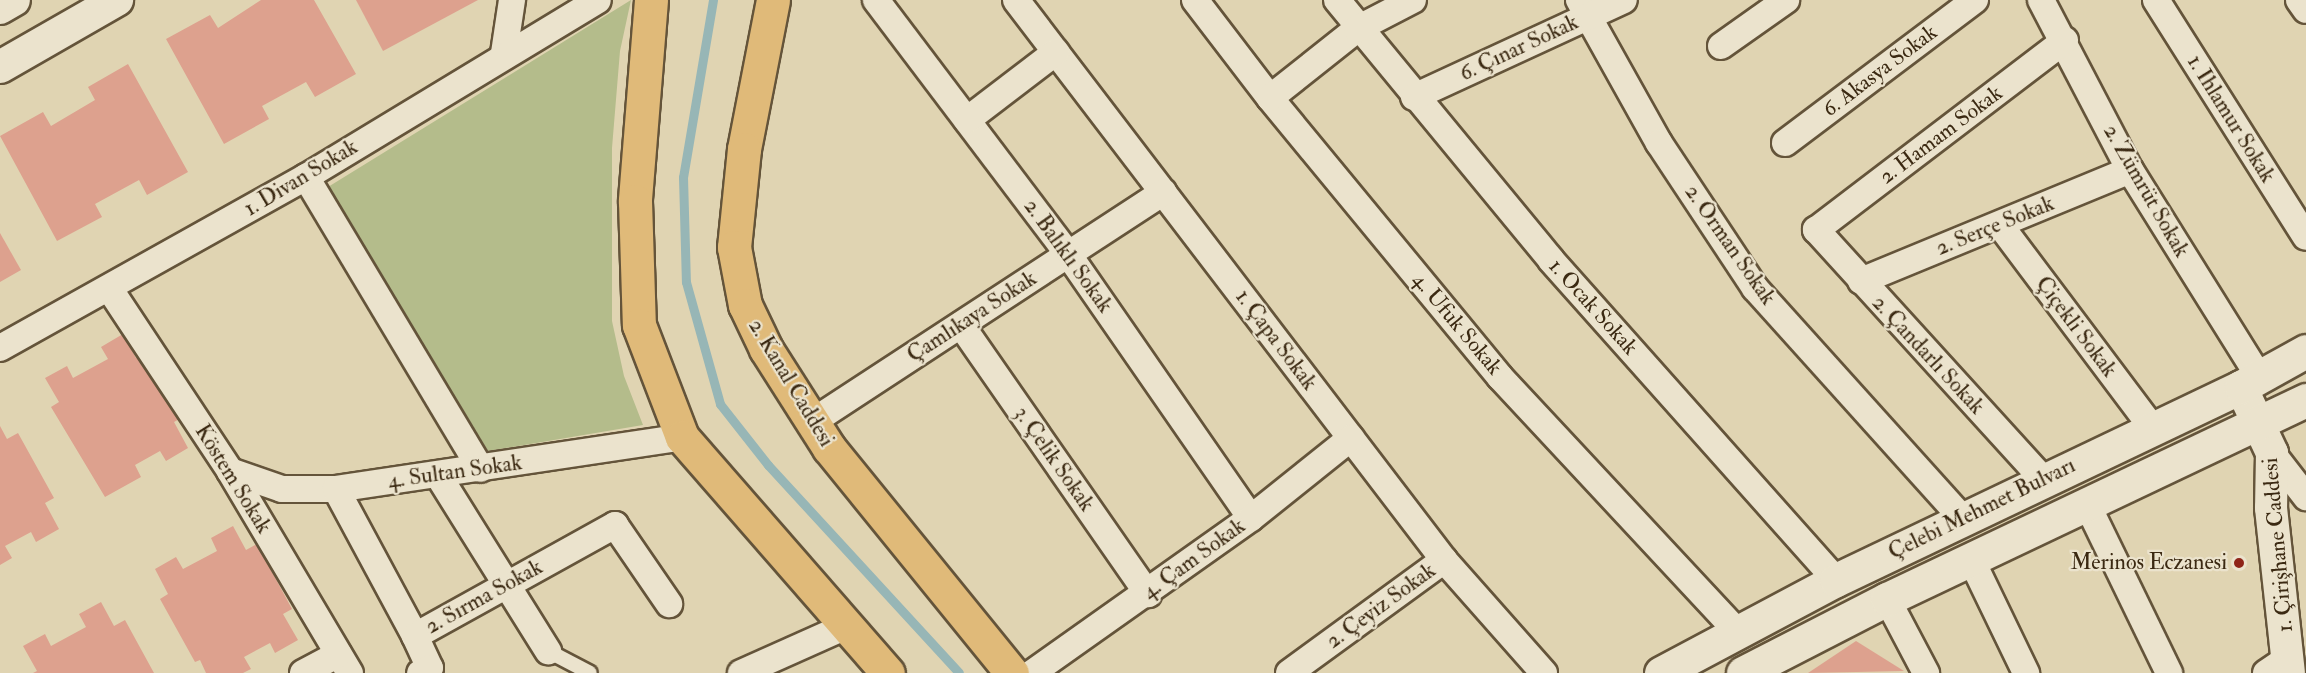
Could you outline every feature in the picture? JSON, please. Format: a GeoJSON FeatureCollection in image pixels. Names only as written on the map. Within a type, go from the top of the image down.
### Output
{"type":"FeatureCollection","features":[{"type":"Feature","properties":{"kind":"main road"},"geometry":{"type":"LineString","coordinates":[[651,0],[635,201],[639,325],[682,437],[731,498],[849,625],[888,673]]}},
{"type":"Feature","properties":{"kind":"main road","name":"2. Kanal Caddesi"},"geometry":{"type":"LineString","coordinates":[[773,0],[744,149],[734,247],[745,305],[766,349],[812,422],[1012,673]]}},
{"type":"Feature","properties":{"kind":"main road","name":"Çelebi Mehmet Bulvarı"},"geometry":{"type":"LineString","coordinates":[[1661,673],[1836,580],[2042,478],[2153,429],[2251,382],[2306,351]]}},
{"type":"Feature","properties":{"kind":"main road","name":"Çelebi Mehmet Bulvarı"},"geometry":{"type":"LineString","coordinates":[[1743,673],[1887,598],[1971,558],[2088,506],[2266,439],[2306,400]]}},
{"type":"Feature","properties":{"kind":"street"},"geometry":{"type":"LineString","coordinates":[[0,8],[14,0]]}},
{"type":"Feature","properties":{"kind":"street"},"geometry":{"type":"LineString","coordinates":[[0,67],[117,0]]}},
{"type":"Feature","properties":{"kind":"street"},"geometry":{"type":"LineString","coordinates":[[504,53],[512,0]]}},
{"type":"Feature","properties":{"kind":"street","name":"1. Divan Sokak"},"geometry":{"type":"LineString","coordinates":[[0,348],[306,177],[504,53],[598,0]]}},
{"type":"Feature","properties":{"kind":"street","name":"2. Balıklı Sokak"},"geometry":{"type":"LineString","coordinates":[[876,0],[1068,254],[1251,518]]}},
{"type":"Feature","properties":{"kind":"street","name":"1. Çapa Sokak"},"geometry":{"type":"LineString","coordinates":[[1016,0],[1444,560],[1544,673]]}},
{"type":"Feature","properties":{"kind":"street","name":"4. Ufuk Sokak"},"geometry":{"type":"LineString","coordinates":[[1195,0],[1270,98],[1500,377],[1737,631]]}},
{"type":"Feature","properties":{"kind":"street","name":"1. Ocak Sokak"},"geometry":{"type":"LineString","coordinates":[[1337,0],[1357,29],[1551,260],[1836,580]]}},
{"type":"Feature","properties":{"kind":"street"},"geometry":{"type":"LineString","coordinates":[[1270,98],[1357,29],[1413,0]]}},
{"type":"Feature","properties":{"kind":"street","name":"6. Çınar Sokak"},"geometry":{"type":"LineString","coordinates":[[1414,97],[1583,8],[1624,0]]}},
{"type":"Feature","properties":{"kind":"street"},"geometry":{"type":"LineString","coordinates":[[1721,46],[1786,0]]}},
{"type":"Feature","properties":{"kind":"street","name":"6. Akasya Sokak"},"geometry":{"type":"LineString","coordinates":[[1785,143],[1975,0]]}},
{"type":"Feature","properties":{"kind":"street","name":"2. Zümrüt Sokak"},"geometry":{"type":"LineString","coordinates":[[2041,0],[2065,40],[2130,170],[2251,382]]}},
{"type":"Feature","properties":{"kind":"street","name":"1. Ihlamur Sokak"},"geometry":{"type":"LineString","coordinates":[[2156,0],[2306,237]]}},
{"type":"Feature","properties":{"kind":"street"},"geometry":{"type":"LineString","coordinates":[[2299,0],[2306,10]]}},
{"type":"Feature","properties":{"kind":"street","name":"2. Orman Sokak"},"geometry":{"type":"LineString","coordinates":[[1583,8],[1659,143],[1755,288],[1962,519]]}},
{"type":"Feature","properties":{"kind":"street","name":"2. Hamam Sokak"},"geometry":{"type":"LineString","coordinates":[[1816,230],[2065,40]]}},
{"type":"Feature","properties":{"kind":"street"},"geometry":{"type":"LineString","coordinates":[[967,120],[1056,52]]}},
{"type":"Feature","properties":{"kind":"street","name":"2. Serçe Sokak"},"geometry":{"type":"LineString","coordinates":[[1861,281],[2130,170]]}},
{"type":"Feature","properties":{"kind":"street"},"geometry":{"type":"LineString","coordinates":[[306,177],[481,469]]}},
{"type":"Feature","properties":{"kind":"street","name":"Çamlıkaya Sokak"},"geometry":{"type":"LineString","coordinates":[[812,422],[1163,192]]}},
{"type":"Feature","properties":{"kind":"street","name":"Çiçekli Sokak"},"geometry":{"type":"LineString","coordinates":[[2000,225],[2153,429]]}},
{"type":"Feature","properties":{"kind":"street","name":"2. Çandarlı Sokak"},"geometry":{"type":"LineString","coordinates":[[1816,230],[2042,478]]}},
{"type":"Feature","properties":{"kind":"street","name":"Köstem Sokak"},"geometry":{"type":"LineString","coordinates":[[109,288],[230,471],[344,664]]}},
{"type":"Feature","properties":{"kind":"street","name":"3. Çelik Sokak"},"geometry":{"type":"LineString","coordinates":[[961,325],[1148,594]]}},
{"type":"Feature","properties":{"kind":"street","name":"1. Çirişhane Caddesi"},"geometry":{"type":"LineString","coordinates":[[2251,382],[2266,439],[2281,668]]}},
{"type":"Feature","properties":{"kind":"street","name":"4. Sultan Sokak"},"geometry":{"type":"LineString","coordinates":[[230,471],[282,489],[336,489],[682,437]]}},
{"type":"Feature","properties":{"kind":"street","name":"4. Çam Sokak"},"geometry":{"type":"LineString","coordinates":[[1032,673],[1148,594],[1251,518],[1351,438]]}},
{"type":"Feature","properties":{"kind":"street"},"geometry":{"type":"LineString","coordinates":[[2266,439],[2306,497]]}},
{"type":"Feature","properties":{"kind":"street"},"geometry":{"type":"LineString","coordinates":[[438,475],[548,651]]}},
{"type":"Feature","properties":{"kind":"street","name":"2. Sırma Sokak"},"geometry":{"type":"LineString","coordinates":[[336,489],[415,636],[615,525],[669,604]]}},
{"type":"Feature","properties":{"kind":"street"},"geometry":{"type":"LineString","coordinates":[[2088,506],[2169,673]]}},
{"type":"Feature","properties":{"kind":"street"},"geometry":{"type":"LineString","coordinates":[[1971,558],[2026,673]]}},
{"type":"Feature","properties":{"kind":"street","name":"2. Çeyiz Sokak"},"geometry":{"type":"LineString","coordinates":[[1288,673],[1444,560]]}},
{"type":"Feature","properties":{"kind":"street"},"geometry":{"type":"LineString","coordinates":[[1887,598],[1926,673]]}},
{"type":"Feature","properties":{"kind":"street"},"geometry":{"type":"LineString","coordinates":[[741,673],[849,625]]}},
{"type":"Feature","properties":{"kind":"street"},"geometry":{"type":"LineString","coordinates":[[415,636],[430,668],[420,673]]}},
{"type":"Feature","properties":{"kind":"street"},"geometry":{"type":"LineString","coordinates":[[303,673],[344,664]]}},
{"type":"Feature","properties":{"kind":"lane"},"geometry":{"type":"LineString","coordinates":[[548,651],[590,673]]}},
{"type":"Feature","properties":{"kind":"green space"},"geometry":{"type":"Polygon","coordinates":[[[631,0],[620,51],[612,148],[612,321],[624,376],[643,425],[488,451],[328,187],[631,0]]]}},
{"type":"Feature","properties":{"kind":"building"},"geometry":{"type":"Polygon","coordinates":[[[261,0],[314,0],[356,74],[315,97],[306,82],[262,106],[269,119],[224,144],[166,39],[210,15],[218,28],[261,0]]]}},
{"type":"Feature","properties":{"kind":"building"},"geometry":{"type":"Polygon","coordinates":[[[356,0],[478,0],[383,51],[356,0]]]}},
{"type":"Feature","properties":{"kind":"building"},"geometry":{"type":"Polygon","coordinates":[[[128,64],[188,172],[147,195],[139,180],[95,204],[102,217],[57,241],[0,136],[43,112],[51,126],[95,100],[88,87],[128,64]]]}},
{"type":"Feature","properties":{"kind":"building"},"geometry":{"type":"Polygon","coordinates":[[[0,233],[21,270],[0,282],[0,233]]]}},
{"type":"Feature","properties":{"kind":"building"},"geometry":{"type":"Polygon","coordinates":[[[123,334],[136,358],[147,352],[183,417],[174,422],[188,448],[166,461],[160,451],[135,465],[141,477],[105,497],[51,407],[59,402],[45,378],[67,366],[73,378],[108,359],[101,347],[123,334]]]}},
{"type":"Feature","properties":{"kind":"building"},"geometry":{"type":"Polygon","coordinates":[[[0,426],[7,439],[18,433],[54,498],[45,503],[59,529],[36,542],[31,532],[5,546],[12,558],[0,565],[0,426]]]}},
{"type":"Feature","properties":{"kind":"building"},"geometry":{"type":"Polygon","coordinates":[[[233,526],[246,550],[257,544],[292,609],[283,614],[298,640],[275,653],[270,643],[244,657],[251,669],[243,673],[206,673],[200,660],[195,662],[160,599],[168,594],[155,569],[176,557],[183,569],[217,551],[211,538],[233,526]]]}},
{"type":"Feature","properties":{"kind":"building"},"geometry":{"type":"Polygon","coordinates":[[[101,602],[114,626],[125,620],[154,673],[33,673],[37,671],[23,646],[45,634],[51,646],[86,627],[79,614],[101,602]]]}},
{"type":"Feature","properties":{"kind":"building"},"geometry":{"type":"Polygon","coordinates":[[[1856,641],[1904,671],[1808,673],[1856,641]]]}},
{"type":"Feature","properties":{"kind":"waterway"},"geometry":{"type":"LineString","coordinates":[[713,0],[683,177],[686,282],[720,404],[768,465],[959,673]]}},
{"type":"Feature","properties":{"kind":"place","name":"Merinos Eczanesi"},"geometry":{"type":"Point","coordinates":[2239,563]}}]}
